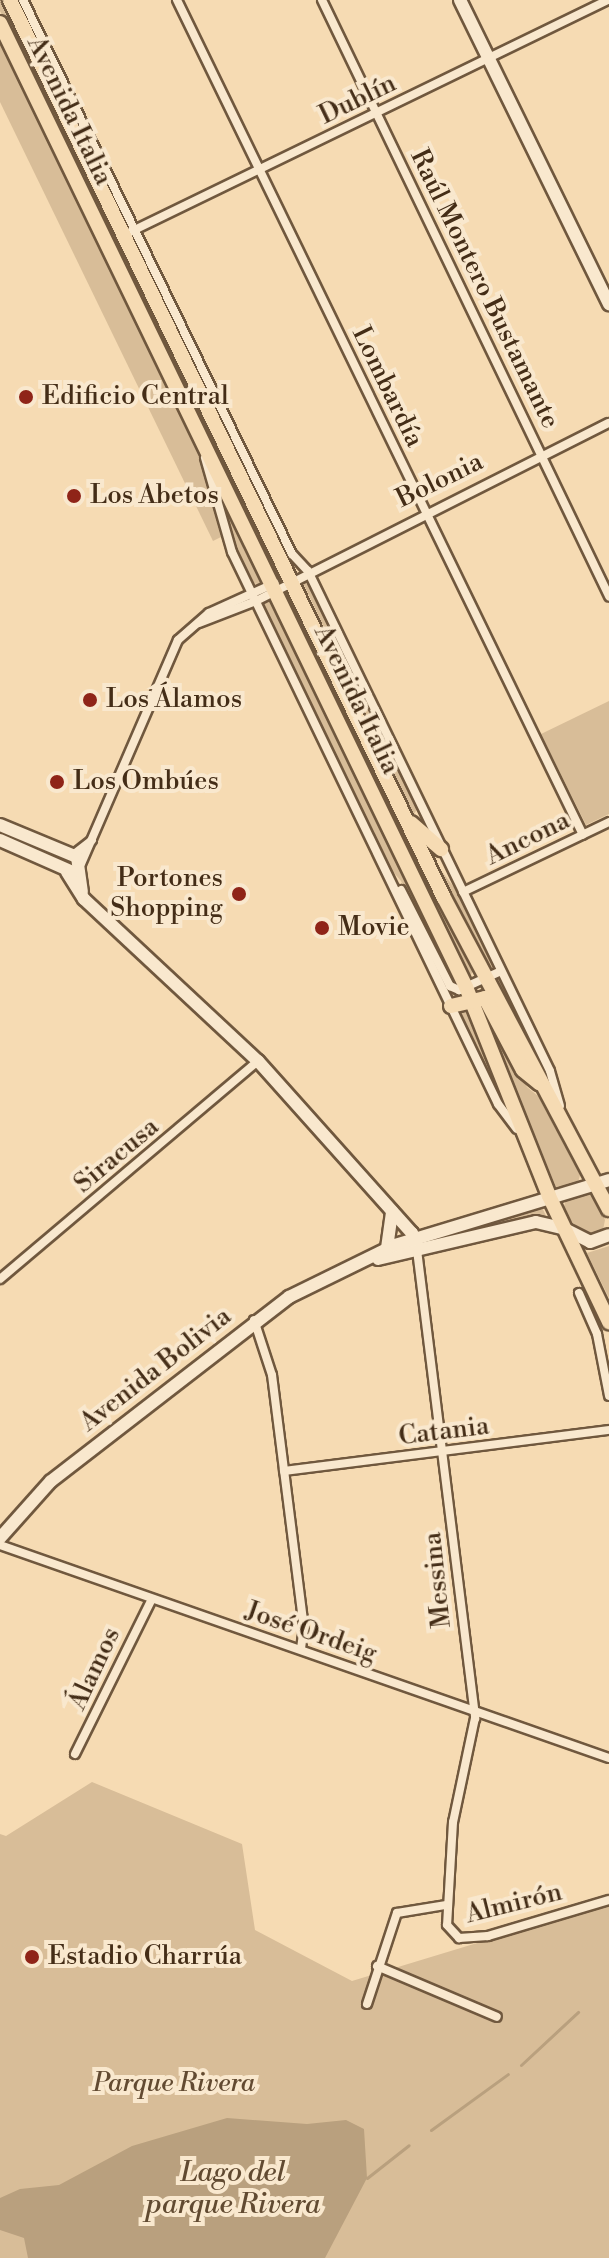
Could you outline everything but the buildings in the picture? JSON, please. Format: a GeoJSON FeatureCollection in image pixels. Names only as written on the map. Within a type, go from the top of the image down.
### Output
{"type":"FeatureCollection","features":[{"type":"Feature","properties":{"kind":"main road","name":"Avenida Italia"},"geometry":{"type":"LineString","coordinates":[[10,0],[35,38],[236,451],[281,585],[469,993],[549,1196],[609,1322]]}},
{"type":"Feature","properties":{"kind":"main road","name":"Avenida Italia"},"geometry":{"type":"LineString","coordinates":[[0,23],[233,500],[319,652],[336,672],[485,978],[565,1123],[604,1181],[609,1209]]}},
{"type":"Feature","properties":{"kind":"main road"},"geometry":{"type":"LineString","coordinates":[[407,819],[441,849]]}},
{"type":"Feature","properties":{"kind":"main road"},"geometry":{"type":"LineString","coordinates":[[451,1006],[469,993],[485,998],[523,1070],[543,1085]]}},
{"type":"Feature","properties":{"kind":"street","name":"Avenida Italia"},"geometry":{"type":"LineString","coordinates":[[23,0],[35,38]]}},
{"type":"Feature","properties":{"kind":"street","name":"Lombardía"},"geometry":{"type":"LineString","coordinates":[[177,0],[583,835]]}},
{"type":"Feature","properties":{"kind":"street","name":"Raúl Montero Bustamante"},"geometry":{"type":"LineString","coordinates":[[322,0],[609,596]]}},
{"type":"Feature","properties":{"kind":"street"},"geometry":{"type":"LineString","coordinates":[[460,0],[609,304]]}},
{"type":"Feature","properties":{"kind":"street","name":"Dublín"},"geometry":{"type":"LineString","coordinates":[[130,232],[260,172],[608,0]]}},
{"type":"Feature","properties":{"kind":"street","name":"Bolonia"},"geometry":{"type":"LineString","coordinates":[[73,865],[92,840],[171,654],[209,613],[281,585],[609,423]]}},
{"type":"Feature","properties":{"kind":"street","name":"Avenida Italia"},"geometry":{"type":"LineString","coordinates":[[200,435],[216,509],[253,597],[498,1104],[527,1143]]}},
{"type":"Feature","properties":{"kind":"street","name":"Avenida Italia"},"geometry":{"type":"LineString","coordinates":[[236,451],[292,554],[308,571],[550,1071],[565,1123]]}},
{"type":"Feature","properties":{"kind":"street","name":"Ancona"},"geometry":{"type":"LineString","coordinates":[[463,892],[609,822]]}},
{"type":"Feature","properties":{"kind":"street"},"geometry":{"type":"LineString","coordinates":[[0,825],[73,865],[84,899],[258,1061],[392,1211],[416,1245]]}},
{"type":"Feature","properties":{"kind":"street"},"geometry":{"type":"LineString","coordinates":[[0,840],[73,865]]}},
{"type":"Feature","properties":{"kind":"street","name":"Avenida Italia"},"geometry":{"type":"LineString","coordinates":[[390,878],[412,909],[450,986],[469,993]]}},
{"type":"Feature","properties":{"kind":"street"},"geometry":{"type":"LineString","coordinates":[[469,993],[485,978],[501,971]]}},
{"type":"Feature","properties":{"kind":"street","name":"Siracusa"},"geometry":{"type":"LineString","coordinates":[[0,1279],[258,1061]]}},
{"type":"Feature","properties":{"kind":"street","name":"Avenida Bolivia"},"geometry":{"type":"LineString","coordinates":[[359,1262],[416,1245],[549,1196],[604,1181]]}},
{"type":"Feature","properties":{"kind":"street"},"geometry":{"type":"LineString","coordinates":[[387,1248],[392,1211]]}},
{"type":"Feature","properties":{"kind":"street","name":"Avenida Bolivia"},"geometry":{"type":"LineString","coordinates":[[0,1538],[51,1481],[254,1320],[387,1248],[536,1222],[563,1228],[590,1242],[609,1235]]}},
{"type":"Feature","properties":{"kind":"street","name":"Messina"},"geometry":{"type":"LineString","coordinates":[[416,1245],[444,1452],[473,1710],[453,1822],[446,1905]]}},
{"type":"Feature","properties":{"kind":"street"},"geometry":{"type":"LineString","coordinates":[[579,1293],[597,1334],[609,1396]]}},
{"type":"Feature","properties":{"kind":"street"},"geometry":{"type":"LineString","coordinates":[[254,1320],[272,1375],[304,1627],[301,1649]]}},
{"type":"Feature","properties":{"kind":"street","name":"Catania"},"geometry":{"type":"LineString","coordinates":[[284,1471],[609,1430]]}},
{"type":"Feature","properties":{"kind":"street","name":"José Ordeig"},"geometry":{"type":"LineString","coordinates":[[0,1545],[151,1601],[301,1649],[609,1758]]}},
{"type":"Feature","properties":{"kind":"street","name":"Álamos"},"geometry":{"type":"LineString","coordinates":[[75,1754],[151,1601]]}},
{"type":"Feature","properties":{"kind":"street","name":"Almirón"},"geometry":{"type":"LineString","coordinates":[[377,1966],[394,1917],[405,1907],[446,1905],[449,1929],[468,1939],[609,1900]]}},
{"type":"Feature","properties":{"kind":"street"},"geometry":{"type":"LineString","coordinates":[[367,2004],[377,1966],[497,2017]]}},
{"type":"Feature","properties":{"kind":"green space"},"geometry":{"type":"Polygon","coordinates":[[[0,0],[3,0],[279,575],[0,11],[0,0]]]}},
{"type":"Feature","properties":{"kind":"green space"},"geometry":{"type":"Polygon","coordinates":[[[0,30],[191,426],[221,537],[213,541],[0,102],[0,30]]]}},
{"type":"Feature","properties":{"kind":"green space"},"geometry":{"type":"Polygon","coordinates":[[[219,493],[263,579],[259,584],[251,583],[225,528],[219,493]]]}},
{"type":"Feature","properties":{"kind":"green space"},"geometry":{"type":"Polygon","coordinates":[[[302,581],[310,586],[410,791],[417,809],[413,816],[302,581]]]}},
{"type":"Feature","properties":{"kind":"green space"},"geometry":{"type":"Polygon","coordinates":[[[284,595],[336,686],[473,970],[469,980],[284,595]]]}},
{"type":"Feature","properties":{"kind":"green space"},"geometry":{"type":"Polygon","coordinates":[[[270,598],[460,984],[451,986],[401,881],[388,866],[262,604],[270,598]]]}},
{"type":"Feature","properties":{"kind":"green space"},"geometry":{"type":"Polygon","coordinates":[[[609,701],[609,814],[586,825],[541,734],[609,701]]]}},
{"type":"Feature","properties":{"kind":"green space"},"geometry":{"type":"Polygon","coordinates":[[[431,857],[462,898],[494,971],[490,971],[431,857]]]}},
{"type":"Feature","properties":{"kind":"green space"},"geometry":{"type":"Polygon","coordinates":[[[499,975],[542,1063],[541,1065],[493,977],[499,975]]]}},
{"type":"Feature","properties":{"kind":"green space"},"geometry":{"type":"Polygon","coordinates":[[[480,1002],[527,1087],[538,1096],[580,1175],[578,1183],[556,1187],[480,1002]]]}},
{"type":"Feature","properties":{"kind":"green space"},"geometry":{"type":"Polygon","coordinates":[[[470,1006],[503,1100],[458,1012],[470,1006]]]}},
{"type":"Feature","properties":{"kind":"green space"},"geometry":{"type":"Polygon","coordinates":[[[586,1193],[595,1196],[605,1220],[602,1235],[584,1237],[563,1210],[566,1199],[586,1193]]]}},
{"type":"Feature","properties":{"kind":"green space"},"geometry":{"type":"Polygon","coordinates":[[[540,1203],[546,1216],[428,1241],[479,1227],[540,1203]]]}},
{"type":"Feature","properties":{"kind":"green space"},"geometry":{"type":"Polygon","coordinates":[[[609,1246],[609,1298],[587,1253],[609,1246]]]}},
{"type":"Feature","properties":{"kind":"green space","name":"Parque Rivera"},"geometry":{"type":"Polygon","coordinates":[[[92,1782],[242,1844],[255,1930],[352,1981],[609,1903],[609,2258],[0,2258],[0,1834],[6,1836],[92,1782]]]}},
{"type":"Feature","properties":{"kind":"water","name":"Lago del parque Rivera"},"geometry":{"type":"Polygon","coordinates":[[[227,2118],[307,2124],[346,2120],[364,2129],[367,2178],[325,2258],[28,2258],[24,2238],[0,2230],[0,2198],[20,2189],[59,2185],[132,2146],[227,2118]]]}},
{"type":"Feature","properties":{"kind":"waterway"},"geometry":{"type":"LineString","coordinates":[[521,2065],[578,2012]]}},
{"type":"Feature","properties":{"kind":"waterway"},"geometry":{"type":"LineString","coordinates":[[431,2130],[508,2074]]}},
{"type":"Feature","properties":{"kind":"waterway"},"geometry":{"type":"LineString","coordinates":[[367,2178],[409,2145]]}},
{"type":"Feature","properties":{"kind":"place","name":"Edificio Central"},"geometry":{"type":"Point","coordinates":[26,397]}},
{"type":"Feature","properties":{"kind":"place","name":"Los Abetos"},"geometry":{"type":"Point","coordinates":[74,496]}},
{"type":"Feature","properties":{"kind":"place","name":"Los Álamos"},"geometry":{"type":"Point","coordinates":[90,700]}},
{"type":"Feature","properties":{"kind":"place","name":"Los Ombúes"},"geometry":{"type":"Point","coordinates":[57,782]}},
{"type":"Feature","properties":{"kind":"place","name":"Portones Shopping"},"geometry":{"type":"Point","coordinates":[239,894]}},
{"type":"Feature","properties":{"kind":"place","name":"Movie"},"geometry":{"type":"Point","coordinates":[322,928]}},
{"type":"Feature","properties":{"kind":"place","name":"Estadio Charrúa"},"geometry":{"type":"Point","coordinates":[32,1957]}}]}
